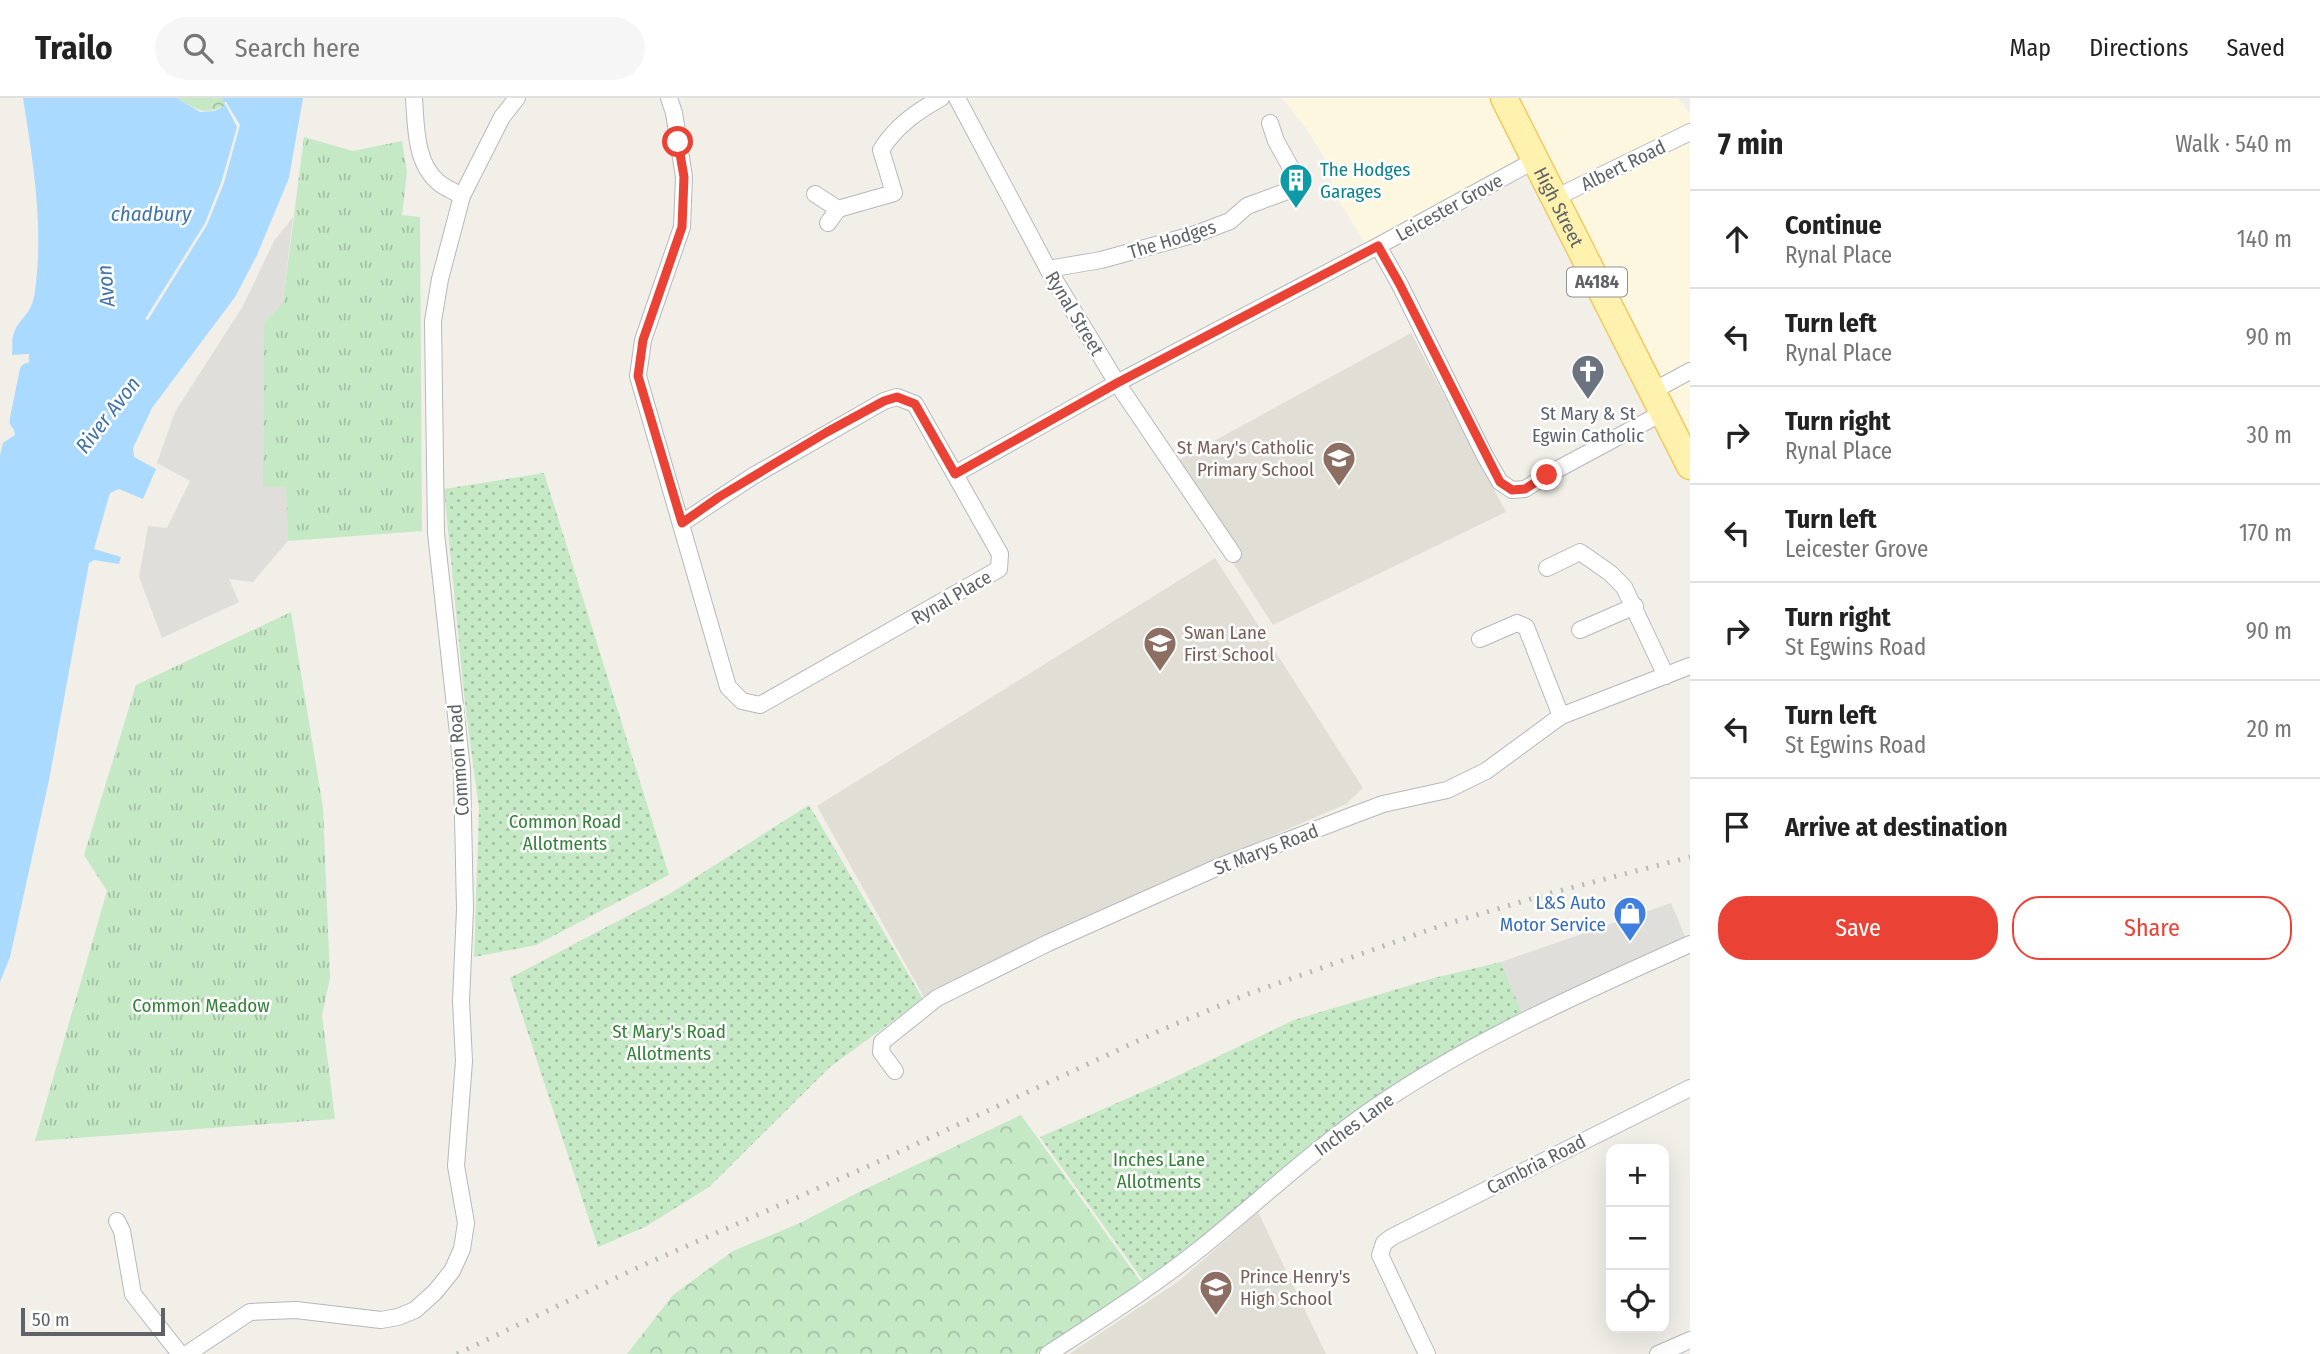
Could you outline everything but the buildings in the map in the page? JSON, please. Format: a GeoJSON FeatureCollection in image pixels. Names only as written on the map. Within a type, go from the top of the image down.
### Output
{"type":"FeatureCollection","features":[{"type":"Feature","properties":{"kind":"main road","name":"High Street"},"geometry":{"type":"LineString","coordinates":[[1504,98],[1690,466]]}},
{"type":"Feature","properties":{"kind":"street"},"geometry":{"type":"LineString","coordinates":[[414,98],[423,163],[437,182],[462,196]]}},
{"type":"Feature","properties":{"kind":"street","name":"Common Road"},"geometry":{"type":"LineString","coordinates":[[187,1354],[250,1312],[296,1310],[381,1320],[398,1317],[415,1310],[435,1292],[452,1271],[462,1249],[466,1223],[456,1166],[464,1061],[461,1001],[465,909],[462,770],[436,533],[433,321],[440,279],[462,196],[502,117],[517,98]]}},
{"type":"Feature","properties":{"kind":"street","name":"Rynal Place"},"geometry":{"type":"LineString","coordinates":[[669,98],[674,113],[684,177],[682,227],[643,340],[638,376],[728,687],[742,701],[760,705],[999,569],[1000,554],[915,404],[897,397],[884,401],[827,432],[719,497],[682,523]]}},
{"type":"Feature","properties":{"kind":"street"},"geometry":{"type":"LineString","coordinates":[[828,223],[838,209],[894,193],[881,150],[891,135],[906,121],[941,98]]}},
{"type":"Feature","properties":{"kind":"street","name":"Rynal Street"},"geometry":{"type":"LineString","coordinates":[[957,98],[1048,268],[1117,383],[1233,554]]}},
{"type":"Feature","properties":{"kind":"street","name":"The Hodges"},"geometry":{"type":"LineString","coordinates":[[1048,268],[1101,260],[1196,234],[1230,221],[1247,206],[1301,186],[1276,141],[1270,123]]}},
{"type":"Feature","properties":{"kind":"street","name":"Albert Road"},"geometry":{"type":"LineString","coordinates":[[1555,198],[1690,132]]}},
{"type":"Feature","properties":{"kind":"street","name":"Leicester Grove"},"geometry":{"type":"LineString","coordinates":[[955,474],[1117,383],[1537,159]]}},
{"type":"Feature","properties":{"kind":"street"},"geometry":{"type":"LineString","coordinates":[[815,194],[838,209]]}},
{"type":"Feature","properties":{"kind":"street"},"geometry":{"type":"LineString","coordinates":[[1378,246],[1485,456],[1500,482],[1512,490],[1525,489],[1658,401],[1690,371]]}},
{"type":"Feature","properties":{"kind":"street"},"geometry":{"type":"LineString","coordinates":[[1547,568],[1580,552],[1610,573],[1624,587],[1635,606],[1666,676]]}},
{"type":"Feature","properties":{"kind":"street"},"geometry":{"type":"LineString","coordinates":[[1580,630],[1635,606]]}},
{"type":"Feature","properties":{"kind":"street"},"geometry":{"type":"LineString","coordinates":[[1480,639],[1517,623],[1526,627],[1561,716]]}},
{"type":"Feature","properties":{"kind":"street","name":"St Marys Road"},"geometry":{"type":"LineString","coordinates":[[895,1071],[881,1052],[882,1042],[937,998],[1048,943],[1216,868],[1383,804],[1447,790],[1486,771],[1561,716],[1690,666]]}},
{"type":"Feature","properties":{"kind":"street","name":"Inches Lane"},"geometry":{"type":"LineString","coordinates":[[1048,1354],[1147,1290],[1201,1248],[1290,1171],[1377,1106],[1501,1032],[1690,944]]}},
{"type":"Feature","properties":{"kind":"street","name":"Cambria Road"},"geometry":{"type":"LineString","coordinates":[[1427,1354],[1380,1255],[1384,1243],[1541,1161],[1690,1088]]}},
{"type":"Feature","properties":{"kind":"street"},"geometry":{"type":"LineString","coordinates":[[117,1222],[122,1231],[133,1294],[180,1354]]}},
{"type":"Feature","properties":{"kind":"street"},"geometry":{"type":"LineString","coordinates":[[1658,1354],[1690,1340]]}},
{"type":"Feature","properties":{"kind":"shaded area"},"geometry":{"type":"Polygon","coordinates":[[[1282,98],[1678,98],[1690,114],[1690,478],[1533,160],[1366,244],[1340,203],[1331,182],[1334,173],[1306,128],[1282,98]]]}},
{"type":"Feature","properties":{"kind":"shaded area"},"geometry":{"type":"Polygon","coordinates":[[[293,217],[283,302],[264,323],[263,485],[286,487],[288,541],[253,582],[229,579],[239,602],[162,638],[139,577],[148,526],[167,528],[190,481],[157,463],[175,412],[243,306],[274,241],[293,217]]]}},
{"type":"Feature","properties":{"kind":"shaded area","name":"St Mary's Catholic Primary School"},"geometry":{"type":"Polygon","coordinates":[[[1411,333],[1506,512],[1273,625],[1170,465],[1411,333]]]}},
{"type":"Feature","properties":{"kind":"shaded area","name":"Swan Lane First School"},"geometry":{"type":"Polygon","coordinates":[[[1215,558],[1363,788],[1346,804],[1208,864],[924,997],[817,806],[1215,558]]]}},
{"type":"Feature","properties":{"kind":"shaded area"},"geometry":{"type":"Polygon","coordinates":[[[1671,903],[1687,941],[1523,1015],[1501,962],[1671,903]]]}},
{"type":"Feature","properties":{"kind":"shaded area","name":"Prince Henry's High School"},"geometry":{"type":"Polygon","coordinates":[[[1258,1212],[1326,1354],[1069,1354],[1179,1281],[1258,1212]]]}},
{"type":"Feature","properties":{"kind":"green space"},"geometry":{"type":"Polygon","coordinates":[[[177,98],[222,98],[225,106],[205,111],[177,98]]]}},
{"type":"Feature","properties":{"kind":"green space"},"geometry":{"type":"Polygon","coordinates":[[[304,137],[353,151],[402,141],[407,172],[402,215],[420,217],[422,531],[288,541],[286,487],[263,486],[264,323],[283,302],[304,137]]]}},
{"type":"Feature","properties":{"kind":"green space","name":"Common Road Allotments"},"geometry":{"type":"Polygon","coordinates":[[[544,473],[669,875],[536,945],[474,957],[479,809],[465,703],[444,489],[544,473]]]}},
{"type":"Feature","properties":{"kind":"green space","name":"Common Meadow"},"geometry":{"type":"Polygon","coordinates":[[[291,612],[323,808],[330,978],[322,1015],[335,1119],[35,1141],[107,891],[84,855],[136,685],[291,612]]]}},
{"type":"Feature","properties":{"kind":"green space","name":"St Mary's Road Allotments"},"geometry":{"type":"Polygon","coordinates":[[[809,805],[923,999],[830,1067],[709,1187],[645,1227],[598,1247],[510,978],[671,893],[809,805]]]}},
{"type":"Feature","properties":{"kind":"green space","name":"Inches Lane Allotments"},"geometry":{"type":"Polygon","coordinates":[[[1501,962],[1523,1015],[1468,1041],[1377,1099],[1298,1158],[1145,1283],[1040,1137],[1169,1080],[1294,1020],[1434,978],[1501,962]]]}},
{"type":"Feature","properties":{"kind":"green space"},"geometry":{"type":"Polygon","coordinates":[[[1021,1115],[1143,1285],[1037,1354],[627,1354],[673,1295],[733,1251],[800,1223],[1021,1115]]]}},
{"type":"Feature","properties":{"kind":"water","name":"chadbury"},"geometry":{"type":"Polygon","coordinates":[[[23,98],[177,98],[200,112],[214,111],[225,106],[222,98],[303,98],[289,178],[257,255],[235,297],[152,408],[133,448],[134,457],[156,469],[143,499],[119,489],[110,493],[94,549],[121,557],[119,564],[94,560],[89,563],[49,780],[10,957],[0,982],[0,455],[3,443],[15,435],[13,426],[28,415],[29,354],[12,355],[12,341],[33,299],[38,243],[34,170],[23,98]]]}},
{"type":"Feature","properties":{"kind":"pier"},"geometry":{"type":"Polygon","coordinates":[[[224,102],[240,125],[224,183],[207,225],[148,320],[145,319],[205,223],[221,183],[237,127],[224,102]]]}},
{"type":"Feature","properties":{"kind":"waterway"},"geometry":{"type":"LineString","coordinates":[[19,421],[29,372]]}},
{"type":"Feature","properties":{"kind":"railway"},"geometry":{"type":"LineString","coordinates":[[457,1354],[639,1267],[871,1165],[1159,1031],[1245,995],[1443,925],[1551,893],[1690,857]]}},
{"type":"Feature","properties":{"kind":"place","name":"The Hodges Garages"},"geometry":{"type":"Point","coordinates":[1296,210]}},
{"type":"Feature","properties":{"kind":"place","name":"St Mary & St Egwin Catholic"},"geometry":{"type":"Point","coordinates":[1588,401]}},
{"type":"Feature","properties":{"kind":"place","name":"St Mary's Catholic Primary School"},"geometry":{"type":"Point","coordinates":[1339,488]}},
{"type":"Feature","properties":{"kind":"place","name":"Swan Lane First School"},"geometry":{"type":"Point","coordinates":[1160,673]}},
{"type":"Feature","properties":{"kind":"place","name":"L&S Auto Motor Service"},"geometry":{"type":"Point","coordinates":[1630,943]}},
{"type":"Feature","properties":{"kind":"place","name":"Prince Henry's High School"},"geometry":{"type":"Point","coordinates":[1216,1317]}},
{"type":"Feature","properties":{"kind":"route"},"geometry":{"type":"LineString","coordinates":[[678,142],[684,177],[682,227],[643,340],[638,376],[682,523],[719,497],[827,432],[884,401],[897,397],[915,404],[955,474],[1117,383],[1378,246],[1500,482],[1512,490],[1525,489],[1547,475]]}},
{"type":"Feature","properties":{"kind":"water label","name":"Avon"},"geometry":{"type":"Point","coordinates":[106,286]}},
{"type":"Feature","properties":{"kind":"water label","name":"River Avon"},"geometry":{"type":"Point","coordinates":[108,415]}}]}
